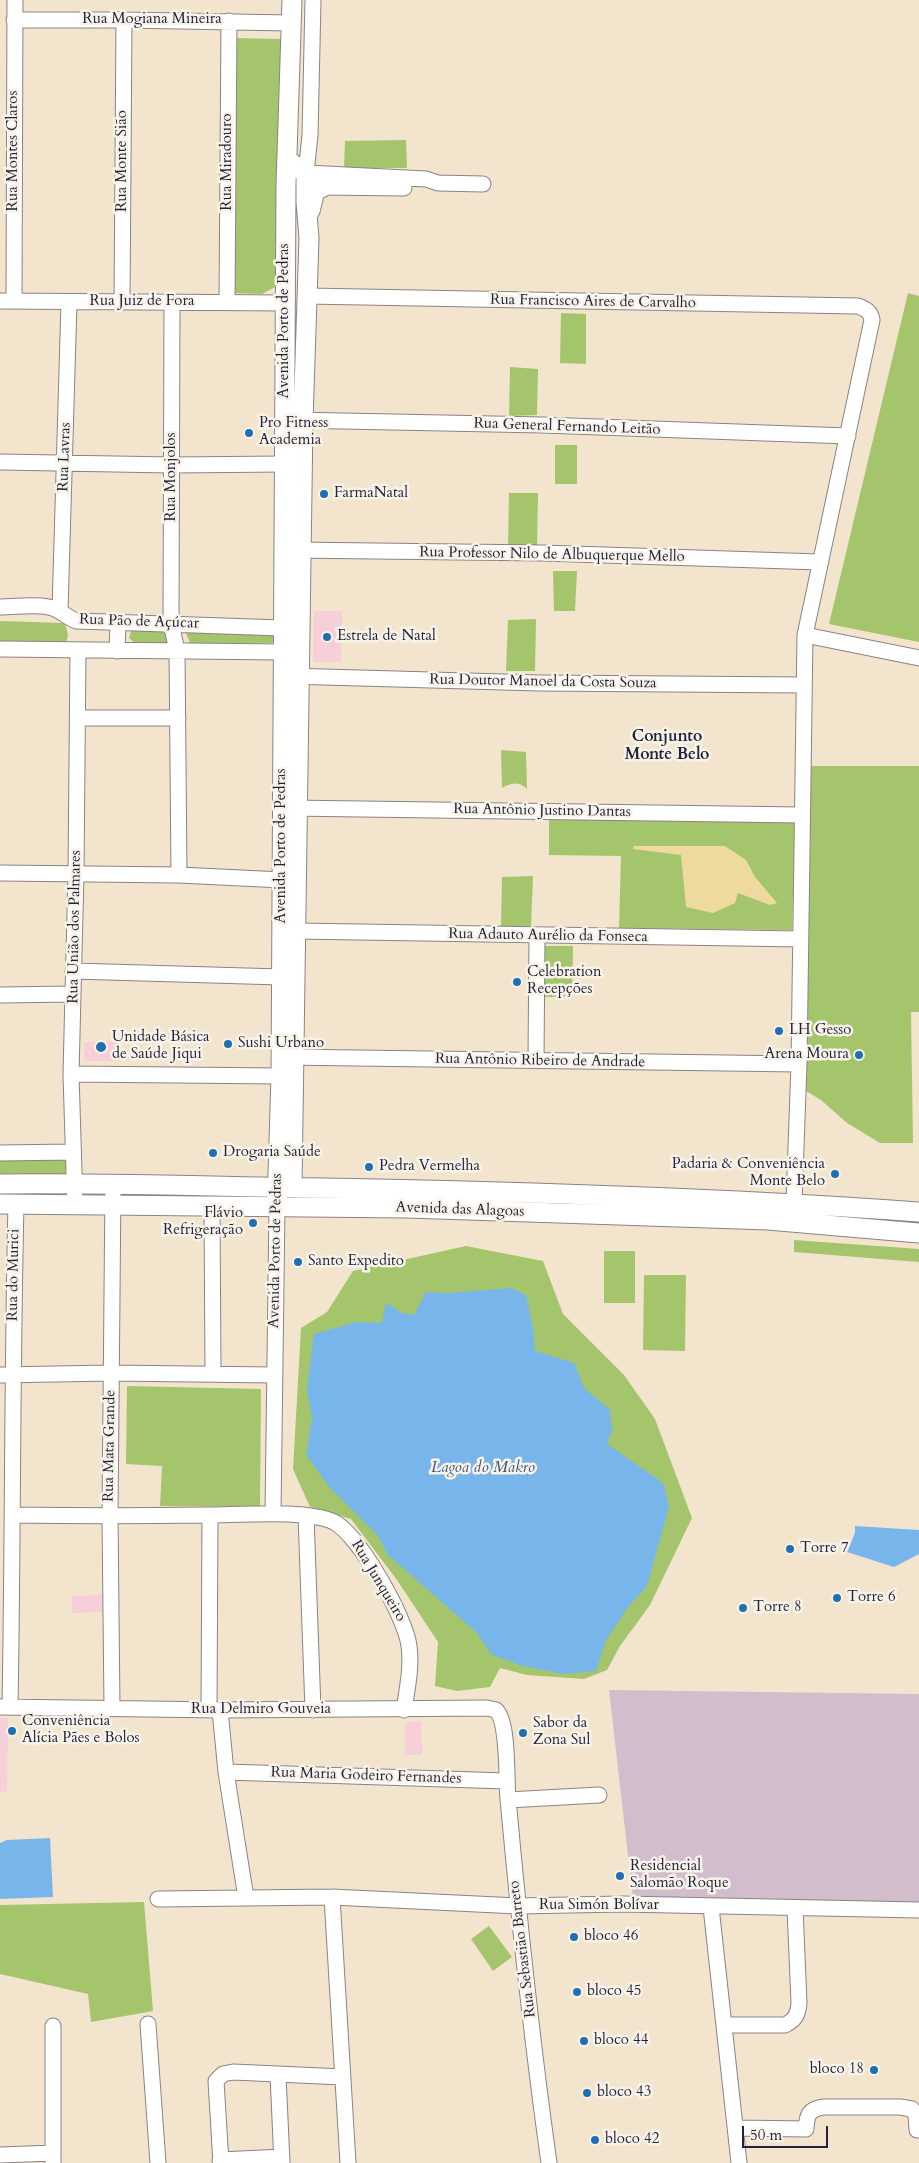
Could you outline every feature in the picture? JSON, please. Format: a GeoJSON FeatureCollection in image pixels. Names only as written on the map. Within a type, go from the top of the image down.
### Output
{"type":"FeatureCollection","features":[{"type":"Feature","properties":{"kind":"main road","name":"Avenida Porto de Pedras"},"geometry":{"type":"LineString","coordinates":[[277,1206],[285,1187],[287,1057],[296,930],[290,808],[291,676],[303,550],[285,303],[286,169],[292,0]]}},
{"type":"Feature","properties":{"kind":"main road"},"geometry":{"type":"LineString","coordinates":[[286,169],[312,180]]}},
{"type":"Feature","properties":{"kind":"main road","name":"Avenida Porto de Pedras"},"geometry":{"type":"LineString","coordinates":[[291,676],[283,652],[282,628],[284,464],[294,420],[307,296],[309,217],[306,202],[312,180]]}},
{"type":"Feature","properties":{"kind":"main road","name":"Avenida Porto de Pedras"},"geometry":{"type":"LineString","coordinates":[[285,1187],[281,1076],[287,1057],[281,977],[282,880],[290,808]]}},
{"type":"Feature","properties":{"kind":"main road","name":"Avenida das Alagoas"},"geometry":{"type":"LineString","coordinates":[[0,1184],[74,1183],[474,1191],[769,1211],[919,1233]]}},
{"type":"Feature","properties":{"kind":"main road"},"geometry":{"type":"LineString","coordinates":[[356,1207],[365,1202],[390,1201],[394,1199],[397,1188]]}},
{"type":"Feature","properties":{"kind":"main road"},"geometry":{"type":"LineString","coordinates":[[408,1208],[409,1200],[414,1196],[460,1196],[474,1191]]}},
{"type":"Feature","properties":{"kind":"main road","name":"Avenida das Alagoas"},"geometry":{"type":"LineString","coordinates":[[8,1204],[769,1211],[794,1203],[919,1212]]}},
{"type":"Feature","properties":{"kind":"street","name":"Rua Montes Claros"},"geometry":{"type":"LineString","coordinates":[[7,301],[7,131],[15,0]]}},
{"type":"Feature","properties":{"kind":"street","name":"Avenida Porto de Pedras"},"geometry":{"type":"LineString","coordinates":[[312,180],[310,135],[313,0]]}},
{"type":"Feature","properties":{"kind":"street","name":"Rua Mogiana Mineira"},"geometry":{"type":"LineString","coordinates":[[14,20],[290,23]]}},
{"type":"Feature","properties":{"kind":"street","name":"Rua Monte Sião"},"geometry":{"type":"LineString","coordinates":[[122,302],[124,20]]}},
{"type":"Feature","properties":{"kind":"street","name":"Rua Miradouro"},"geometry":{"type":"LineString","coordinates":[[227,302],[229,21]]}},
{"type":"Feature","properties":{"kind":"street"},"geometry":{"type":"LineString","coordinates":[[312,180],[423,188],[438,183]]}},
{"type":"Feature","properties":{"kind":"street"},"geometry":{"type":"LineString","coordinates":[[312,180],[426,180],[438,183],[482,184]]}},
{"type":"Feature","properties":{"kind":"street","name":"Rua Francisco Aires de Carvalho"},"geometry":{"type":"LineString","coordinates":[[307,296],[858,306],[868,312],[872,320],[848,436]]}},
{"type":"Feature","properties":{"kind":"street","name":"Rua Juiz de Fora"},"geometry":{"type":"LineString","coordinates":[[7,301],[285,303]]}},
{"type":"Feature","properties":{"kind":"street","name":"Rua Lavras"},"geometry":{"type":"LineString","coordinates":[[60,612],[69,302]]}},
{"type":"Feature","properties":{"kind":"street","name":"Rua Monjolos"},"geometry":{"type":"LineString","coordinates":[[172,302],[171,623],[177,651],[179,875]]}},
{"type":"Feature","properties":{"kind":"street","name":"Rua General Fernando Leitão"},"geometry":{"type":"LineString","coordinates":[[294,420],[542,425],[848,436]]}},
{"type":"Feature","properties":{"kind":"street"},"geometry":{"type":"LineString","coordinates":[[794,1203],[799,1064],[805,635],[848,436]]}},
{"type":"Feature","properties":{"kind":"street"},"geometry":{"type":"LineString","coordinates":[[0,462],[172,465],[284,464]]}},
{"type":"Feature","properties":{"kind":"street","name":"Rua Professor Nilo de Albuquerque Mello"},"geometry":{"type":"LineString","coordinates":[[283,550],[542,553],[820,562]]}},
{"type":"Feature","properties":{"kind":"street","name":"Rua Pão de Açúcar"},"geometry":{"type":"LineString","coordinates":[[0,606],[48,606],[66,617],[77,620],[282,628]]}},
{"type":"Feature","properties":{"kind":"street"},"geometry":{"type":"LineString","coordinates":[[117,651],[118,622]]}},
{"type":"Feature","properties":{"kind":"street"},"geometry":{"type":"LineString","coordinates":[[805,635],[919,658]]}},
{"type":"Feature","properties":{"kind":"street","name":"Rua Pão de Açúcar"},"geometry":{"type":"LineString","coordinates":[[0,649],[283,652]]}},
{"type":"Feature","properties":{"kind":"street","name":"Rua União dos Palmares"},"geometry":{"type":"LineString","coordinates":[[75,1205],[71,1074],[76,873],[78,650]]}},
{"type":"Feature","properties":{"kind":"street","name":"Rua Doutor Manoel da Costa Souza"},"geometry":{"type":"LineString","coordinates":[[291,676],[539,683],[804,685]]}},
{"type":"Feature","properties":{"kind":"street"},"geometry":{"type":"LineString","coordinates":[[78,718],[178,718]]}},
{"type":"Feature","properties":{"kind":"street","name":"Rua Antônio Justino Dantas"},"geometry":{"type":"LineString","coordinates":[[290,808],[801,815]]}},
{"type":"Feature","properties":{"kind":"street"},"geometry":{"type":"LineString","coordinates":[[0,873],[179,875],[282,880]]}},
{"type":"Feature","properties":{"kind":"street","name":"Rua Adauto Aurélio da Fonseca"},"geometry":{"type":"LineString","coordinates":[[296,930],[537,936],[800,939]]}},
{"type":"Feature","properties":{"kind":"street"},"geometry":{"type":"LineString","coordinates":[[536,1060],[537,936]]}},
{"type":"Feature","properties":{"kind":"street"},"geometry":{"type":"LineString","coordinates":[[73,972],[281,977]]}},
{"type":"Feature","properties":{"kind":"street"},"geometry":{"type":"LineString","coordinates":[[0,995],[73,994]]}},
{"type":"Feature","properties":{"kind":"street","name":"Rua Antônio Ribeiro de Andrade"},"geometry":{"type":"LineString","coordinates":[[287,1057],[799,1064]]}},
{"type":"Feature","properties":{"kind":"street"},"geometry":{"type":"LineString","coordinates":[[71,1074],[281,1076]]}},
{"type":"Feature","properties":{"kind":"street"},"geometry":{"type":"LineString","coordinates":[[0,1153],[72,1152]]}},
{"type":"Feature","properties":{"kind":"street","name":"Rua Mata Grande"},"geometry":{"type":"LineString","coordinates":[[112,1708],[110,1516],[113,1184]]}},
{"type":"Feature","properties":{"kind":"street","name":"Rua do Murici"},"geometry":{"type":"LineString","coordinates":[[5,1707],[13,1515],[6,1375],[8,1204]]}},
{"type":"Feature","properties":{"kind":"street","name":"Avenida Porto de Pedras"},"geometry":{"type":"LineString","coordinates":[[273,1514],[273,1375],[277,1206]]}},
{"type":"Feature","properties":{"kind":"street"},"geometry":{"type":"LineString","coordinates":[[212,1207],[213,1373]]}},
{"type":"Feature","properties":{"kind":"street"},"geometry":{"type":"LineString","coordinates":[[6,1375],[111,1373],[273,1375]]}},
{"type":"Feature","properties":{"kind":"street","name":"Rua Junqueiro"},"geometry":{"type":"LineString","coordinates":[[13,1515],[273,1514],[323,1518],[333,1522],[349,1533],[364,1554],[404,1623],[410,1647],[404,1710]]}},
{"type":"Feature","properties":{"kind":"street"},"geometry":{"type":"LineString","coordinates":[[210,1515],[214,1710],[246,1898]]}},
{"type":"Feature","properties":{"kind":"street"},"geometry":{"type":"LineString","coordinates":[[306,1516],[313,1710]]}},
{"type":"Feature","properties":{"kind":"street","name":"Rua Delmiro Gouveia"},"geometry":{"type":"LineString","coordinates":[[5,1707],[214,1710],[493,1708],[499,1712],[504,1734]]}},
{"type":"Feature","properties":{"kind":"street","name":"Rua Sebastião Barreto"},"geometry":{"type":"LineString","coordinates":[[504,1734],[506,1781],[518,1906],[549,2163]]}},
{"type":"Feature","properties":{"kind":"street","name":"Rua Maria Godeiro Fernandes"},"geometry":{"type":"LineString","coordinates":[[226,1772],[506,1781]]}},
{"type":"Feature","properties":{"kind":"street"},"geometry":{"type":"LineString","coordinates":[[508,1800],[599,1795]]}},
{"type":"Feature","properties":{"kind":"street"},"geometry":{"type":"LineString","coordinates":[[332,1897],[348,2163]]}},
{"type":"Feature","properties":{"kind":"street","name":"Rua Simón Bolívar"},"geometry":{"type":"LineString","coordinates":[[158,1899],[332,1897],[518,1906],[622,1904],[919,1910]]}},
{"type":"Feature","properties":{"kind":"street"},"geometry":{"type":"LineString","coordinates":[[711,1907],[739,2163]]}},
{"type":"Feature","properties":{"kind":"street"},"geometry":{"type":"LineString","coordinates":[[725,2025],[785,2025],[793,2021],[798,2013],[795,1908]]}},
{"type":"Feature","properties":{"kind":"street"},"geometry":{"type":"LineString","coordinates":[[148,2024],[158,2163]]}},
{"type":"Feature","properties":{"kind":"street"},"geometry":{"type":"LineString","coordinates":[[0,2155],[53,2158],[53,2026]]}},
{"type":"Feature","properties":{"kind":"street"},"geometry":{"type":"LineString","coordinates":[[278,2075],[282,2160],[220,2162],[216,2082],[223,2074],[233,2072],[342,2078]]}},
{"type":"Feature","properties":{"kind":"street"},"geometry":{"type":"LineString","coordinates":[[736,2128],[806,2129],[807,2115],[813,2108],[891,2107],[912,2109],[916,2115],[917,2130],[919,2130]]}},
{"type":"Feature","properties":{"kind":"shaded area","name":"Estrela de Natal"},"geometry":{"type":"Polygon","coordinates":[[[314,611],[342,611],[341,662],[313,662],[314,611]]]}},
{"type":"Feature","properties":{"kind":"shaded area","name":"Unidade Básica de Saúde Jiqui"},"geometry":{"type":"Polygon","coordinates":[[[119,1041],[119,1061],[84,1061],[84,1042],[119,1041]]]}},
{"type":"Feature","properties":{"kind":"shaded area"},"geometry":{"type":"Polygon","coordinates":[[[103,1595],[103,1612],[72,1613],[72,1596],[103,1595]]]}},
{"type":"Feature","properties":{"kind":"shaded area"},"geometry":{"type":"Polygon","coordinates":[[[609,1690],[919,1694],[919,1902],[633,1899],[609,1690]]]}},
{"type":"Feature","properties":{"kind":"shaded area"},"geometry":{"type":"Polygon","coordinates":[[[0,1718],[8,1718],[7,1792],[0,1792],[0,1718]]]}},
{"type":"Feature","properties":{"kind":"shaded area"},"geometry":{"type":"Polygon","coordinates":[[[421,1721],[422,1755],[405,1755],[405,1722],[421,1721]]]}},
{"type":"Feature","properties":{"kind":"green space"},"geometry":{"type":"Polygon","coordinates":[[[235,38],[281,39],[277,286],[262,294],[231,293],[235,38]]]}},
{"type":"Feature","properties":{"kind":"green space"},"geometry":{"type":"Polygon","coordinates":[[[406,140],[407,168],[344,168],[345,141],[406,140]]]}},
{"type":"Feature","properties":{"kind":"green space"},"geometry":{"type":"Polygon","coordinates":[[[908,293],[919,296],[919,642],[829,624],[908,293]]]}},
{"type":"Feature","properties":{"kind":"green space"},"geometry":{"type":"Polygon","coordinates":[[[561,313],[586,314],[586,364],[560,363],[561,313]]]}},
{"type":"Feature","properties":{"kind":"green space"},"geometry":{"type":"Polygon","coordinates":[[[510,367],[538,369],[537,415],[509,416],[510,367]]]}},
{"type":"Feature","properties":{"kind":"green space"},"geometry":{"type":"Polygon","coordinates":[[[555,445],[577,445],[577,484],[555,484],[555,445]]]}},
{"type":"Feature","properties":{"kind":"green space"},"geometry":{"type":"Polygon","coordinates":[[[509,493],[538,493],[537,547],[508,548],[509,493]]]}},
{"type":"Feature","properties":{"kind":"green space"},"geometry":{"type":"Polygon","coordinates":[[[553,571],[577,571],[575,611],[554,611],[553,571]]]}},
{"type":"Feature","properties":{"kind":"green space"},"geometry":{"type":"Polygon","coordinates":[[[536,619],[535,671],[506,671],[508,620],[536,619]]]}},
{"type":"Feature","properties":{"kind":"green space"},"geometry":{"type":"Polygon","coordinates":[[[0,621],[64,623],[68,637],[64,645],[0,644],[0,621]]]}},
{"type":"Feature","properties":{"kind":"green space"},"geometry":{"type":"Polygon","coordinates":[[[132,628],[168,629],[170,643],[135,643],[129,638],[132,628]]]}},
{"type":"Feature","properties":{"kind":"green space"},"geometry":{"type":"Polygon","coordinates":[[[193,630],[273,632],[276,637],[272,643],[190,643],[186,633],[193,630]]]}},
{"type":"Feature","properties":{"kind":"green space"},"geometry":{"type":"Polygon","coordinates":[[[501,750],[526,752],[527,789],[515,784],[502,788],[501,750]]]}},
{"type":"Feature","properties":{"kind":"green space"},"geometry":{"type":"Polygon","coordinates":[[[810,766],[919,766],[919,1012],[911,1012],[913,1143],[880,1143],[847,1123],[821,1100],[806,1091],[810,766]]]}},
{"type":"Feature","properties":{"kind":"green space"},"geometry":{"type":"Polygon","coordinates":[[[549,818],[795,821],[792,930],[619,928],[621,856],[549,855],[549,818]]]}},
{"type":"Feature","properties":{"kind":"green space"},"geometry":{"type":"Polygon","coordinates":[[[533,876],[531,927],[501,927],[502,877],[533,876]]]}},
{"type":"Feature","properties":{"kind":"green space"},"geometry":{"type":"Polygon","coordinates":[[[541,946],[573,946],[572,997],[541,997],[541,946]]]}},
{"type":"Feature","properties":{"kind":"green space"},"geometry":{"type":"Polygon","coordinates":[[[0,1158],[67,1158],[67,1175],[0,1174],[0,1158]]]}},
{"type":"Feature","properties":{"kind":"green space"},"geometry":{"type":"Polygon","coordinates":[[[794,1240],[919,1249],[919,1262],[794,1252],[794,1240]]]}},
{"type":"Feature","properties":{"kind":"green space","name":"Lagoa do Makro"},"geometry":{"type":"Polygon","coordinates":[[[466,1246],[543,1261],[563,1314],[624,1375],[655,1419],[692,1518],[650,1605],[620,1646],[607,1670],[584,1679],[527,1675],[500,1668],[490,1687],[457,1691],[435,1686],[438,1642],[397,1580],[351,1519],[310,1507],[293,1469],[301,1328],[327,1312],[353,1271],[466,1246]]]}},
{"type":"Feature","properties":{"kind":"green space"},"geometry":{"type":"Polygon","coordinates":[[[604,1251],[635,1251],[635,1303],[604,1303],[604,1251]]]}},
{"type":"Feature","properties":{"kind":"green space"},"geometry":{"type":"Polygon","coordinates":[[[644,1275],[686,1275],[685,1351],[643,1350],[644,1275]]]}},
{"type":"Feature","properties":{"kind":"green space"},"geometry":{"type":"Polygon","coordinates":[[[127,1386],[261,1389],[260,1507],[160,1506],[162,1466],[126,1464],[127,1386]]]}},
{"type":"Feature","properties":{"kind":"green space"},"geometry":{"type":"Polygon","coordinates":[[[144,1902],[153,2011],[91,2022],[88,1994],[0,1974],[0,1905],[144,1902]]]}},
{"type":"Feature","properties":{"kind":"green space"},"geometry":{"type":"Polygon","coordinates":[[[489,1926],[512,1957],[493,1971],[471,1939],[489,1926]]]}},
{"type":"Feature","properties":{"kind":"sand"},"geometry":{"type":"Polygon","coordinates":[[[634,846],[725,846],[746,860],[755,877],[777,903],[770,905],[738,893],[735,903],[713,913],[686,907],[681,855],[633,849],[634,846]]]}},
{"type":"Feature","properties":{"kind":"water","name":"Lagoa do Makro"},"geometry":{"type":"Polygon","coordinates":[[[511,1288],[526,1295],[533,1327],[535,1351],[574,1363],[584,1388],[610,1410],[612,1431],[607,1444],[663,1483],[669,1507],[647,1586],[628,1607],[606,1640],[596,1671],[563,1674],[523,1666],[492,1655],[476,1632],[388,1555],[378,1536],[330,1488],[306,1455],[312,1418],[307,1389],[314,1334],[356,1322],[382,1323],[386,1303],[402,1313],[414,1315],[426,1292],[449,1293],[511,1288]]]}},
{"type":"Feature","properties":{"kind":"water"},"geometry":{"type":"Polygon","coordinates":[[[855,1526],[919,1530],[919,1554],[894,1567],[847,1552],[855,1533],[855,1526]]]}},
{"type":"Feature","properties":{"kind":"water"},"geometry":{"type":"Polygon","coordinates":[[[50,1838],[53,1897],[0,1899],[0,1843],[7,1840],[50,1838]]]}},
{"type":"Feature","properties":{"kind":"place","name":"Pro Fitness Academia"},"geometry":{"type":"Point","coordinates":[249,433]}},
{"type":"Feature","properties":{"kind":"place","name":"FarmaNatal"},"geometry":{"type":"Point","coordinates":[324,494]}},
{"type":"Feature","properties":{"kind":"place","name":"Estrela de Natal"},"geometry":{"type":"Point","coordinates":[327,637]}},
{"type":"Feature","properties":{"kind":"place","name":"Celebration Recepções"},"geometry":{"type":"Point","coordinates":[517,982]}},
{"type":"Feature","properties":{"kind":"place","name":"LH Gesso"},"geometry":{"type":"Point","coordinates":[779,1031]}},
{"type":"Feature","properties":{"kind":"place","name":"Sushi Urbano"},"geometry":{"type":"Point","coordinates":[228,1044]}},
{"type":"Feature","properties":{"kind":"place","name":"Unidade Básica de Saúde Jiqui"},"geometry":{"type":"Point","coordinates":[101,1047]}},
{"type":"Feature","properties":{"kind":"place","name":"Arena Moura"},"geometry":{"type":"Point","coordinates":[859,1055]}},
{"type":"Feature","properties":{"kind":"place","name":"Drogaria Saúde"},"geometry":{"type":"Point","coordinates":[213,1153]}},
{"type":"Feature","properties":{"kind":"place","name":"Pedra Vermelha"},"geometry":{"type":"Point","coordinates":[369,1167]}},
{"type":"Feature","properties":{"kind":"place","name":"Padaria & Conveniência Monte Belo"},"geometry":{"type":"Point","coordinates":[835,1174]}},
{"type":"Feature","properties":{"kind":"place","name":"Flávio Refrigeração"},"geometry":{"type":"Point","coordinates":[253,1223]}},
{"type":"Feature","properties":{"kind":"place","name":"Santo Expedito"},"geometry":{"type":"Point","coordinates":[298,1262]}},
{"type":"Feature","properties":{"kind":"place","name":"Torre 7"},"geometry":{"type":"Point","coordinates":[790,1549]}},
{"type":"Feature","properties":{"kind":"place","name":"Torre 6"},"geometry":{"type":"Point","coordinates":[837,1598]}},
{"type":"Feature","properties":{"kind":"place","name":"Torre 8"},"geometry":{"type":"Point","coordinates":[743,1608]}},
{"type":"Feature","properties":{"kind":"place","name":"Conveniência Alícia Pães e Bolos"},"geometry":{"type":"Point","coordinates":[12,1731]}},
{"type":"Feature","properties":{"kind":"place","name":"Sabor da Zona Sul"},"geometry":{"type":"Point","coordinates":[523,1733]}},
{"type":"Feature","properties":{"kind":"place","name":"Residencial Salomão Roque"},"geometry":{"type":"Point","coordinates":[620,1876]}},
{"type":"Feature","properties":{"kind":"place","name":"bloco 46"},"geometry":{"type":"Point","coordinates":[574,1937]}},
{"type":"Feature","properties":{"kind":"place","name":"bloco 45"},"geometry":{"type":"Point","coordinates":[577,1992]}},
{"type":"Feature","properties":{"kind":"place","name":"bloco 44"},"geometry":{"type":"Point","coordinates":[584,2041]}},
{"type":"Feature","properties":{"kind":"place","name":"bloco 18"},"geometry":{"type":"Point","coordinates":[874,2070]}},
{"type":"Feature","properties":{"kind":"place","name":"bloco 43"},"geometry":{"type":"Point","coordinates":[587,2093]}},
{"type":"Feature","properties":{"kind":"place","name":"bloco 42"},"geometry":{"type":"Point","coordinates":[595,2140]}},
{"type":"Feature","properties":{"kind":"district","name":"Conjunto Monte Belo"},"geometry":{"type":"Point","coordinates":[667,746]}}]}
